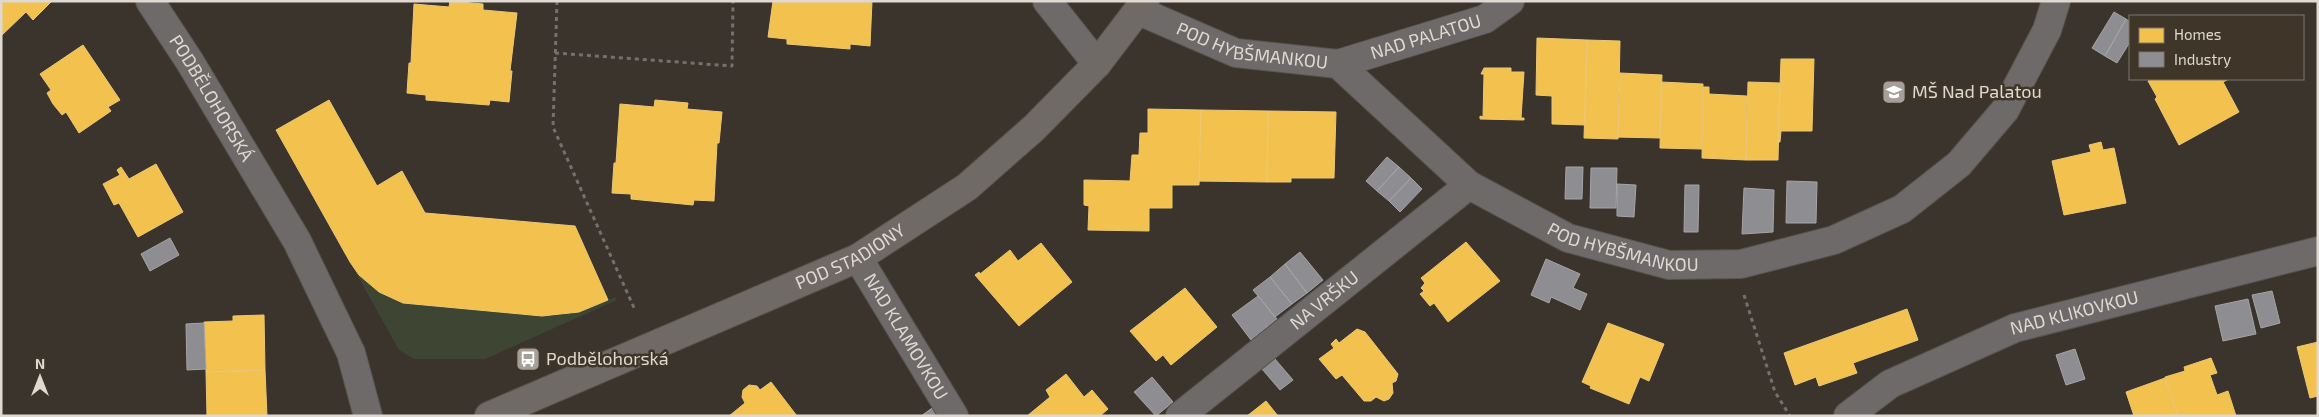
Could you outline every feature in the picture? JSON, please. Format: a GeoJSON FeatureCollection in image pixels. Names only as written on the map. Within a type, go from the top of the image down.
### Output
{"type":"FeatureCollection","features":[{"type":"Feature","properties":{"kind":"main road","name":"POD STADIONY"},"geometry":{"type":"LineString","coordinates":[[489,416],[858,258],[967,187],[1034,128],[1097,64],[1142,6]]}},
{"type":"Feature","properties":{"kind":"street","name":"PODBĚLOHORSKÁ"},"geometry":{"type":"LineString","coordinates":[[150,1],[190,62],[297,241],[351,353],[368,416]]}},
{"type":"Feature","properties":{"kind":"street"},"geometry":{"type":"LineString","coordinates":[[1047,1],[1097,64]]}},
{"type":"Feature","properties":{"kind":"street","name":"NAD PALATOU"},"geometry":{"type":"LineString","coordinates":[[1338,64],[1485,19],[1510,1]]}},
{"type":"Feature","properties":{"kind":"street","name":"POD HYBŠMANKOU"},"geometry":{"type":"LineString","coordinates":[[1142,6],[1236,53],[1338,64],[1469,185],[1568,238],[1669,265],[1741,264],[1834,240],[1902,209],[1959,164],[2005,110],[2047,30],[2056,1]]}},
{"type":"Feature","properties":{"kind":"street","name":"NA VRŠKU"},"geometry":{"type":"LineString","coordinates":[[1180,416],[1469,185]]}},
{"type":"Feature","properties":{"kind":"street","name":"NAD KLIKOVKOU"},"geometry":{"type":"LineString","coordinates":[[1848,416],[1890,384],[2015,328],[2318,251]]}},
{"type":"Feature","properties":{"kind":"street","name":"NAD KLAMOVKOU"},"geometry":{"type":"LineString","coordinates":[[858,258],[954,416]]}},
{"type":"Feature","properties":{"kind":"path"},"geometry":{"type":"LineString","coordinates":[[557,1],[553,127],[635,310]]}},
{"type":"Feature","properties":{"kind":"path"},"geometry":{"type":"LineString","coordinates":[[555,53],[732,66],[733,1]]}},
{"type":"Feature","properties":{"kind":"path"},"geometry":{"type":"LineString","coordinates":[[1744,293],[1776,392],[1790,416]]}},
{"type":"Feature","properties":{"kind":"green space"},"geometry":{"type":"Polygon","coordinates":[[[350,262],[359,275],[379,292],[388,297],[413,304],[555,316],[579,312],[615,297],[617,300],[485,359],[414,359],[399,350],[350,262]]]}},
{"type":"Feature","properties":{"kind":"building: Homes"},"geometry":{"type":"Polygon","coordinates":[[[1,1],[52,1],[33,20],[26,12],[1,36],[1,1]]]}},
{"type":"Feature","properties":{"kind":"building: Homes"},"geometry":{"type":"Polygon","coordinates":[[[450,1],[483,4],[483,10],[517,13],[510,71],[512,71],[509,102],[490,100],[489,105],[426,100],[426,95],[407,93],[409,63],[411,63],[414,4],[449,7],[450,1]]]}},
{"type":"Feature","properties":{"kind":"building: Homes"},"geometry":{"type":"Polygon","coordinates":[[[773,1],[872,1],[870,46],[850,44],[850,49],[787,44],[787,39],[768,37],[773,1]]]}},
{"type":"Feature","properties":{"kind":"building: Homes"},"geometry":{"type":"Polygon","coordinates":[[[1537,38],[1587,40],[1585,125],[1552,124],[1552,96],[1536,95],[1537,38]]]}},
{"type":"Feature","properties":{"kind":"building: Homes"},"geometry":{"type":"Polygon","coordinates":[[[1587,40],[1620,41],[1618,139],[1584,138],[1587,40]]]}},
{"type":"Feature","properties":{"kind":"building: Homes"},"geometry":{"type":"Polygon","coordinates":[[[83,45],[120,100],[108,107],[111,111],[79,133],[66,112],[62,115],[53,104],[47,93],[51,90],[40,74],[83,45]]]}},
{"type":"Feature","properties":{"kind":"building: Homes"},"geometry":{"type":"Polygon","coordinates":[[[1781,59],[1814,59],[1812,131],[1781,131],[1780,142],[1778,142],[1781,59]]]}},
{"type":"Feature","properties":{"kind":"building: Homes"},"geometry":{"type":"Polygon","coordinates":[[[1484,68],[1511,68],[1511,72],[1524,72],[1521,118],[1524,118],[1524,120],[1480,119],[1480,116],[1483,117],[1484,74],[1481,74],[1484,68]]]}},
{"type":"Feature","properties":{"kind":"building: Homes"},"geometry":{"type":"Polygon","coordinates":[[[1620,73],[1662,75],[1660,138],[1618,137],[1620,73]]]}},
{"type":"Feature","properties":{"kind":"building: Homes"},"geometry":{"type":"Polygon","coordinates":[[[2227,80],[2223,82],[2239,112],[2179,145],[2155,99],[2157,97],[2148,81],[2227,80]]]}},
{"type":"Feature","properties":{"kind":"building: Homes"},"geometry":{"type":"Polygon","coordinates":[[[1661,82],[1703,84],[1702,149],[1660,148],[1661,82]]]}},
{"type":"Feature","properties":{"kind":"building: Homes"},"geometry":{"type":"Polygon","coordinates":[[[1748,82],[1780,83],[1778,160],[1746,160],[1748,82]]]}},
{"type":"Feature","properties":{"kind":"building: Homes"},"geometry":{"type":"Polygon","coordinates":[[[1703,87],[1709,87],[1709,94],[1747,96],[1746,160],[1702,158],[1703,87]]]}},
{"type":"Feature","properties":{"kind":"building: Homes"},"geometry":{"type":"Polygon","coordinates":[[[329,100],[377,186],[402,171],[425,213],[575,226],[608,300],[579,312],[542,316],[403,303],[379,292],[359,275],[350,262],[276,130],[329,100]]]}},
{"type":"Feature","properties":{"kind":"building: Homes"},"geometry":{"type":"Polygon","coordinates":[[[655,100],[688,103],[687,109],[722,112],[719,143],[717,143],[714,201],[694,200],[693,205],[631,199],[631,194],[612,193],[620,104],[654,107],[655,100]]]}},
{"type":"Feature","properties":{"kind":"building: Homes"},"geometry":{"type":"Polygon","coordinates":[[[1148,109],[1201,110],[1199,185],[1172,185],[1172,208],[1149,208],[1149,231],[1088,230],[1089,206],[1084,205],[1084,180],[1130,181],[1132,155],[1139,155],[1140,133],[1148,133],[1148,109]]]}},
{"type":"Feature","properties":{"kind":"building: Homes"},"geometry":{"type":"Polygon","coordinates":[[[1201,110],[1268,111],[1267,182],[1199,181],[1201,110]]]}},
{"type":"Feature","properties":{"kind":"building: Homes"},"geometry":{"type":"Polygon","coordinates":[[[1268,111],[1336,112],[1334,178],[1291,178],[1291,182],[1267,182],[1268,111]]]}},
{"type":"Feature","properties":{"kind":"building: Homes"},"geometry":{"type":"Polygon","coordinates":[[[2101,142],[2103,150],[2114,148],[2126,203],[2064,215],[2052,161],[2091,152],[2089,145],[2101,142]]]}},
{"type":"Feature","properties":{"kind":"building: Homes"},"geometry":{"type":"Polygon","coordinates":[[[156,164],[183,212],[138,237],[119,203],[114,205],[103,184],[120,175],[117,170],[121,167],[129,179],[156,164]]]}},
{"type":"Feature","properties":{"kind":"building: Homes"},"geometry":{"type":"Polygon","coordinates":[[[1466,242],[1500,281],[1448,322],[1434,303],[1430,306],[1420,294],[1424,291],[1421,288],[1425,283],[1421,278],[1466,242]]]}},
{"type":"Feature","properties":{"kind":"building: Homes"},"geometry":{"type":"Polygon","coordinates":[[[1041,243],[1072,282],[1019,326],[975,275],[979,272],[980,274],[1010,250],[1018,261],[1041,243]]]}},
{"type":"Feature","properties":{"kind":"building: Homes"},"geometry":{"type":"Polygon","coordinates":[[[1185,288],[1217,327],[1171,365],[1163,355],[1156,361],[1130,331],[1185,288]]]}},
{"type":"Feature","properties":{"kind":"building: Homes"},"geometry":{"type":"Polygon","coordinates":[[[1907,309],[1918,340],[1853,363],[1857,373],[1819,386],[1816,377],[1795,385],[1784,353],[1907,309]]]}},
{"type":"Feature","properties":{"kind":"building: Homes"},"geometry":{"type":"Polygon","coordinates":[[[264,315],[265,370],[206,372],[204,322],[233,321],[233,316],[264,315]]]}},
{"type":"Feature","properties":{"kind":"building: Homes"},"geometry":{"type":"Polygon","coordinates":[[[1608,323],[1664,344],[1649,381],[1640,377],[1629,404],[1590,388],[1591,386],[1582,382],[1608,323]]]}},
{"type":"Feature","properties":{"kind":"building: Homes"},"geometry":{"type":"Polygon","coordinates":[[[1357,329],[1365,332],[1398,374],[1396,381],[1392,383],[1393,393],[1389,399],[1384,401],[1376,397],[1371,401],[1364,401],[1342,375],[1336,379],[1319,359],[1334,348],[1331,344],[1336,339],[1339,343],[1357,329]]]}},
{"type":"Feature","properties":{"kind":"building: Homes"},"geometry":{"type":"Polygon","coordinates":[[[2318,342],[2318,396],[2310,398],[2297,347],[2318,342]]]}},
{"type":"Feature","properties":{"kind":"building: Homes"},"geometry":{"type":"Polygon","coordinates":[[[2211,358],[2217,373],[2210,375],[2217,395],[2228,391],[2236,416],[2178,416],[2165,377],[2185,371],[2184,367],[2211,358]]]}},
{"type":"Feature","properties":{"kind":"building: Homes"},"geometry":{"type":"Polygon","coordinates":[[[265,370],[267,416],[207,416],[206,372],[265,370]]]}},
{"type":"Feature","properties":{"kind":"building: Homes"},"geometry":{"type":"Polygon","coordinates":[[[1066,374],[1084,397],[1092,390],[1108,409],[1100,416],[1027,416],[1050,397],[1046,390],[1066,374]]]}},
{"type":"Feature","properties":{"kind":"building: Homes"},"geometry":{"type":"Polygon","coordinates":[[[2165,378],[2178,416],[2134,416],[2126,392],[2165,378]]]}},
{"type":"Feature","properties":{"kind":"building: Homes"},"geometry":{"type":"Polygon","coordinates":[[[771,382],[797,416],[729,416],[745,403],[742,397],[743,390],[749,385],[757,386],[760,390],[771,382]]]}},
{"type":"Feature","properties":{"kind":"building: Homes"},"geometry":{"type":"Polygon","coordinates":[[[1266,401],[1278,416],[1247,416],[1266,401]]]}},
{"type":"Feature","properties":{"kind":"building: Industry"},"geometry":{"type":"Polygon","coordinates":[[[2114,12],[2126,19],[2105,56],[2092,48],[2114,12]]]}},
{"type":"Feature","properties":{"kind":"building: Industry"},"geometry":{"type":"Polygon","coordinates":[[[2126,19],[2129,21],[2129,44],[2117,63],[2105,56],[2126,19]]]}},
{"type":"Feature","properties":{"kind":"building: Industry"},"geometry":{"type":"Polygon","coordinates":[[[1387,157],[1399,167],[1377,191],[1366,181],[1387,157]]]}},
{"type":"Feature","properties":{"kind":"building: Industry"},"geometry":{"type":"Polygon","coordinates":[[[1399,167],[1411,178],[1389,201],[1377,191],[1399,167]]]}},
{"type":"Feature","properties":{"kind":"building: Industry"},"geometry":{"type":"Polygon","coordinates":[[[1566,167],[1583,167],[1582,199],[1565,199],[1566,167]]]}},
{"type":"Feature","properties":{"kind":"building: Industry"},"geometry":{"type":"Polygon","coordinates":[[[1591,168],[1617,168],[1616,208],[1590,208],[1591,168]]]}},
{"type":"Feature","properties":{"kind":"building: Industry"},"geometry":{"type":"Polygon","coordinates":[[[1411,178],[1422,189],[1400,212],[1389,201],[1411,178]]]}},
{"type":"Feature","properties":{"kind":"building: Industry"},"geometry":{"type":"Polygon","coordinates":[[[1787,181],[1817,182],[1816,223],[1786,223],[1787,181]]]}},
{"type":"Feature","properties":{"kind":"building: Industry"},"geometry":{"type":"Polygon","coordinates":[[[1617,184],[1636,185],[1634,217],[1617,216],[1617,184]]]}},
{"type":"Feature","properties":{"kind":"building: Industry"},"geometry":{"type":"Polygon","coordinates":[[[1685,185],[1699,185],[1698,232],[1684,232],[1685,185]]]}},
{"type":"Feature","properties":{"kind":"building: Industry"},"geometry":{"type":"Polygon","coordinates":[[[1744,188],[1774,190],[1773,232],[1742,234],[1744,188]]]}},
{"type":"Feature","properties":{"kind":"building: Industry"},"geometry":{"type":"Polygon","coordinates":[[[170,238],[179,255],[150,271],[141,254],[170,238]]]}},
{"type":"Feature","properties":{"kind":"building: Industry"},"geometry":{"type":"Polygon","coordinates":[[[1300,252],[1323,280],[1307,293],[1285,264],[1300,252]]]}},
{"type":"Feature","properties":{"kind":"building: Industry"},"geometry":{"type":"Polygon","coordinates":[[[1546,259],[1580,274],[1573,288],[1587,294],[1580,310],[1551,297],[1549,303],[1531,295],[1546,259]]]}},
{"type":"Feature","properties":{"kind":"building: Industry"},"geometry":{"type":"Polygon","coordinates":[[[1285,264],[1307,293],[1292,304],[1270,277],[1285,264]]]}},
{"type":"Feature","properties":{"kind":"building: Industry"},"geometry":{"type":"Polygon","coordinates":[[[1270,277],[1292,304],[1275,317],[1253,290],[1270,277]]]}},
{"type":"Feature","properties":{"kind":"building: Industry"},"geometry":{"type":"Polygon","coordinates":[[[2272,291],[2280,323],[2261,328],[2252,295],[2272,291]]]}},
{"type":"Feature","properties":{"kind":"building: Industry"},"geometry":{"type":"Polygon","coordinates":[[[1258,296],[1277,319],[1251,340],[1232,315],[1258,296]]]}},
{"type":"Feature","properties":{"kind":"building: Industry"},"geometry":{"type":"Polygon","coordinates":[[[2248,299],[2256,334],[2223,341],[2215,306],[2248,299]]]}},
{"type":"Feature","properties":{"kind":"building: Industry"},"geometry":{"type":"Polygon","coordinates":[[[204,323],[206,369],[187,370],[186,324],[204,323]]]}},
{"type":"Feature","properties":{"kind":"building: Industry"},"geometry":{"type":"Polygon","coordinates":[[[2075,349],[2085,379],[2066,385],[2056,355],[2075,349]]]}},
{"type":"Feature","properties":{"kind":"building: Industry"},"geometry":{"type":"Polygon","coordinates":[[[1275,359],[1293,380],[1280,390],[1262,369],[1275,359]]]}},
{"type":"Feature","properties":{"kind":"building: Industry"},"geometry":{"type":"Polygon","coordinates":[[[1152,377],[1173,402],[1156,416],[1134,392],[1152,377]]]}},
{"type":"Feature","properties":{"kind":"building: Industry"},"geometry":{"type":"Polygon","coordinates":[[[935,406],[942,416],[921,416],[935,406]]]}},
{"type":"Feature","properties":{"kind":"place","name":"MŠ Nad Palatou"},"geometry":{"type":"Point","coordinates":[1894,92]}},
{"type":"Feature","properties":{"kind":"place","name":"Podbělohorská"},"geometry":{"type":"Point","coordinates":[528,359]}}]}
